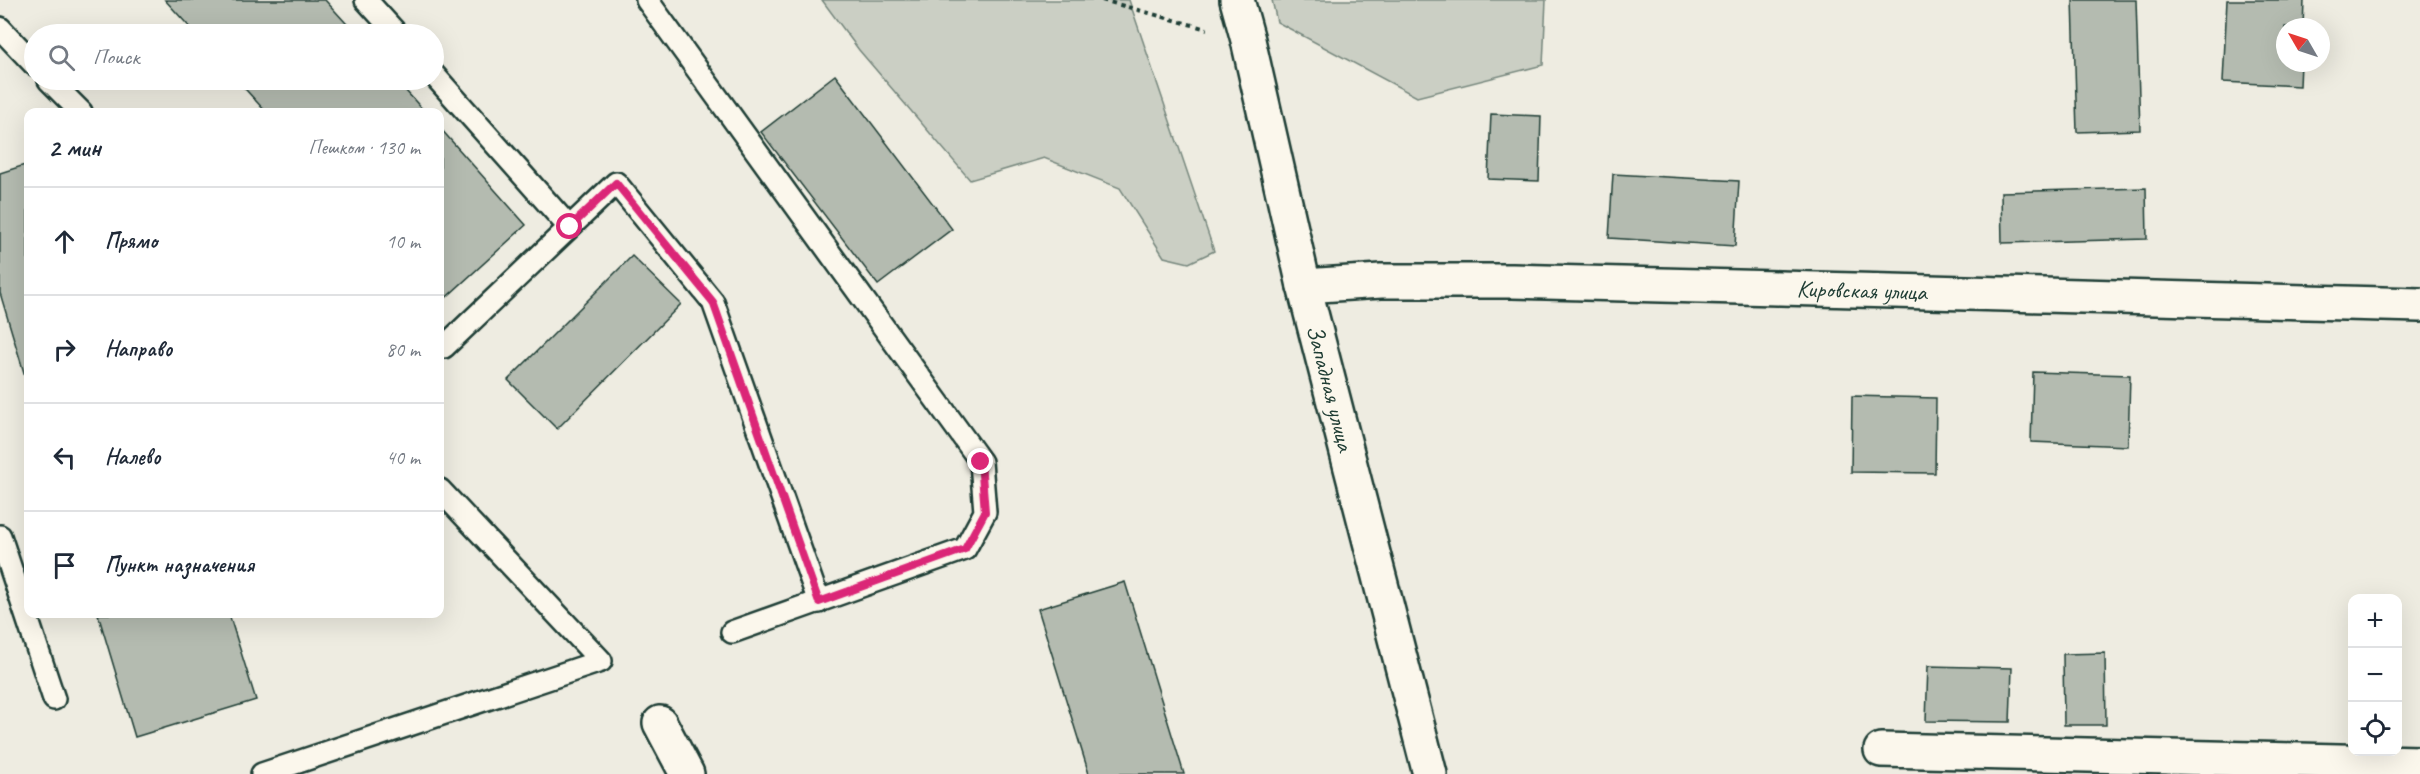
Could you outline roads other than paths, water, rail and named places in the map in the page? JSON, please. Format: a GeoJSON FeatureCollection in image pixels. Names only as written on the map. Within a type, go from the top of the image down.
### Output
{"type":"FeatureCollection","features":[{"type":"Feature","properties":{"kind":"street","name":"Западная улица"},"geometry":{"type":"LineString","coordinates":[[1237,0],[1304,286],[1430,774]]}},
{"type":"Feature","properties":{"kind":"street","name":"Кировская улица"},"geometry":{"type":"LineString","coordinates":[[1304,286],[1381,280],[1512,281],[2420,304]]}},
{"type":"Feature","properties":{"kind":"street"},"geometry":{"type":"LineString","coordinates":[[660,723],[687,774]]}},
{"type":"Feature","properties":{"kind":"street"},"geometry":{"type":"LineString","coordinates":[[1881,750],[2420,763]]}},
{"type":"Feature","properties":{"kind":"lane"},"geometry":{"type":"LineString","coordinates":[[366,0],[388,24]]}},
{"type":"Feature","properties":{"kind":"lane"},"geometry":{"type":"LineString","coordinates":[[647,0],[981,462],[985,512],[965,549],[732,632]]}},
{"type":"Feature","properties":{"kind":"lane"},"geometry":{"type":"LineString","coordinates":[[0,28],[24,53]]}},
{"type":"Feature","properties":{"kind":"lane"},"geometry":{"type":"LineString","coordinates":[[444,86],[570,227]]}},
{"type":"Feature","properties":{"kind":"lane"},"geometry":{"type":"LineString","coordinates":[[59,90],[77,108]]}},
{"type":"Feature","properties":{"kind":"lane"},"geometry":{"type":"LineString","coordinates":[[444,347],[616,183],[713,302],[819,602]]}},
{"type":"Feature","properties":{"kind":"lane"},"geometry":{"type":"LineString","coordinates":[[262,774],[602,661],[444,494]]}},
{"type":"Feature","properties":{"kind":"lane"},"geometry":{"type":"LineString","coordinates":[[0,536],[24,608]]}},
{"type":"Feature","properties":{"kind":"lane"},"geometry":{"type":"LineString","coordinates":[[27,618],[54,699]]}}]}
